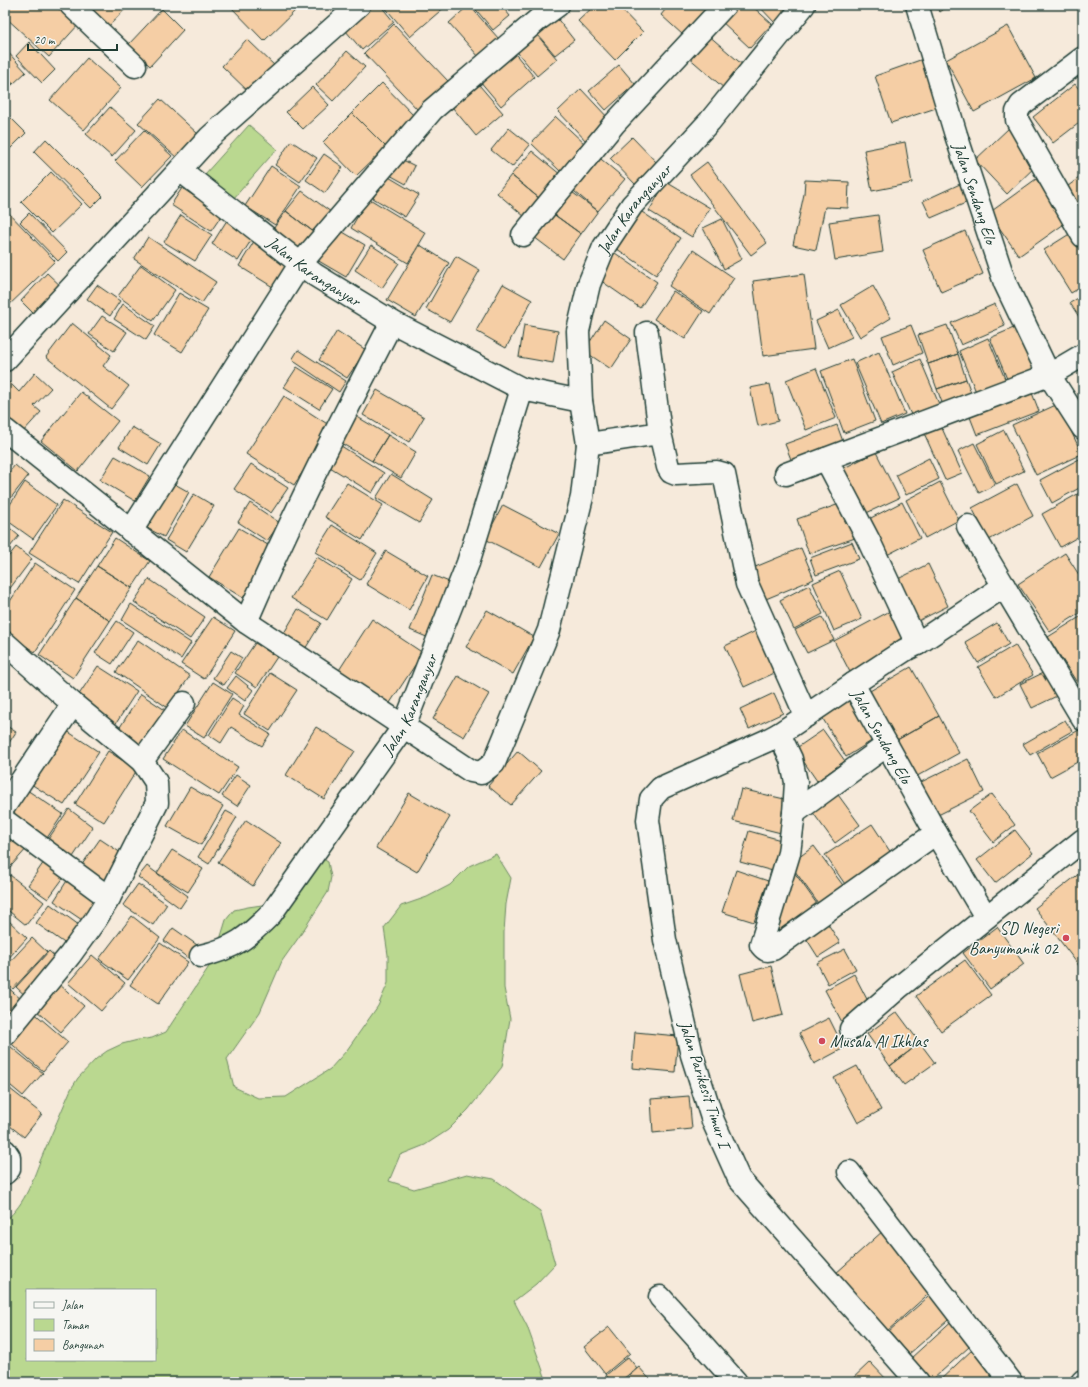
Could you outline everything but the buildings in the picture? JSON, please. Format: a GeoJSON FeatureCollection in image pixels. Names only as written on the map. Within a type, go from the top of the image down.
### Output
{"type":"FeatureCollection","features":[{"type":"Feature","properties":{"kind":"street"},"geometry":{"type":"LineString","coordinates":[[71,5],[135,66]]}},
{"type":"Feature","properties":{"kind":"street"},"geometry":{"type":"LineString","coordinates":[[6,356],[210,137],[359,5]]}},
{"type":"Feature","properties":{"kind":"street"},"geometry":{"type":"LineString","coordinates":[[131,531],[301,263],[432,110],[540,18],[558,5]]}},
{"type":"Feature","properties":{"kind":"street"},"geometry":{"type":"LineString","coordinates":[[522,235],[614,124],[725,5]]}},
{"type":"Feature","properties":{"kind":"street","name":"Jalan Karanganyar"},"geometry":{"type":"LineString","coordinates":[[180,170],[315,275],[392,322],[522,389],[581,401],[578,331],[589,284],[604,247],[632,205],[710,121],[804,5]]}},
{"type":"Feature","properties":{"kind":"street","name":"Jalan Sendang Elo"},"geometry":{"type":"LineString","coordinates":[[917,5],[956,135],[1005,283],[1049,375],[1083,428]]}},
{"type":"Feature","properties":{"kind":"street"},"geometry":{"type":"LineString","coordinates":[[1083,58],[1021,106],[1017,112],[1017,120],[1083,236]]}},
{"type":"Feature","properties":{"kind":"street"},"geometry":{"type":"LineString","coordinates":[[246,622],[266,576],[338,426],[392,322]]}},
{"type":"Feature","properties":{"kind":"street"},"geometry":{"type":"LineString","coordinates":[[647,333],[660,433],[668,467],[671,472],[676,474],[717,472],[724,474],[747,584],[806,716]]}},
{"type":"Feature","properties":{"kind":"street"},"geometry":{"type":"LineString","coordinates":[[786,474],[1049,375],[1083,355]]}},
{"type":"Feature","properties":{"kind":"street","name":"Jalan Karanganyar"},"geometry":{"type":"LineString","coordinates":[[201,956],[220,952],[246,938],[271,914],[404,726],[468,563],[522,389]]}},
{"type":"Feature","properties":{"kind":"street"},"geometry":{"type":"LineString","coordinates":[[5,430],[246,622],[471,771],[482,773],[494,763],[549,630],[582,497],[588,444],[581,401]]}},
{"type":"Feature","properties":{"kind":"street"},"geometry":{"type":"LineString","coordinates":[[588,444],[660,433]]}},
{"type":"Feature","properties":{"kind":"street"},"geometry":{"type":"LineString","coordinates":[[826,459],[868,539],[917,644]]}},
{"type":"Feature","properties":{"kind":"street"},"geometry":{"type":"LineString","coordinates":[[968,526],[1083,719]]}},
{"type":"Feature","properties":{"kind":"street","name":"Jalan Sendang Elo"},"geometry":{"type":"LineString","coordinates":[[986,917],[936,833],[853,684],[905,650],[917,644],[1004,586]]}},
{"type":"Feature","properties":{"kind":"street"},"geometry":{"type":"LineString","coordinates":[[5,643],[73,704],[142,761],[156,782],[157,803],[109,898],[70,955],[5,1034]]}},
{"type":"Feature","properties":{"kind":"street","name":"Jalan Parikesit Timur I"},"geometry":{"type":"LineString","coordinates":[[853,684],[779,734],[661,788],[651,799],[648,820],[664,940],[692,1054],[713,1122],[739,1180],[918,1382]]}},
{"type":"Feature","properties":{"kind":"street"},"geometry":{"type":"LineString","coordinates":[[142,761],[184,703]]}},
{"type":"Feature","properties":{"kind":"street"},"geometry":{"type":"LineString","coordinates":[[5,805],[73,704]]}},
{"type":"Feature","properties":{"kind":"street"},"geometry":{"type":"LineString","coordinates":[[779,734],[791,759],[796,782],[789,853],[761,945],[767,951],[772,949],[936,833]]}},
{"type":"Feature","properties":{"kind":"street"},"geometry":{"type":"LineString","coordinates":[[794,813],[887,745]]}},
{"type":"Feature","properties":{"kind":"street"},"geometry":{"type":"LineString","coordinates":[[5,821],[109,898]]}},
{"type":"Feature","properties":{"kind":"street"},"geometry":{"type":"LineString","coordinates":[[851,1029],[898,988],[1083,840]]}},
{"type":"Feature","properties":{"kind":"street"},"geometry":{"type":"LineString","coordinates":[[5,1151],[9,1157],[9,1169],[5,1173]]}},
{"type":"Feature","properties":{"kind":"street"},"geometry":{"type":"LineString","coordinates":[[849,1172],[1011,1382]]}},
{"type":"Feature","properties":{"kind":"street"},"geometry":{"type":"LineString","coordinates":[[660,1297],[736,1382]]}},
{"type":"Feature","properties":{"kind":"green space"},"geometry":{"type":"Polygon","coordinates":[[[249,125],[277,149],[233,199],[205,174],[249,125]]]}},
{"type":"Feature","properties":{"kind":"green space"},"geometry":{"type":"Polygon","coordinates":[[[496,854],[511,878],[506,904],[504,932],[504,988],[510,1019],[502,1067],[468,1110],[448,1130],[425,1145],[400,1155],[389,1181],[414,1189],[467,1174],[494,1179],[540,1211],[555,1264],[536,1284],[514,1301],[527,1326],[547,1382],[5,1382],[5,1221],[19,1206],[24,1198],[71,1089],[78,1078],[96,1059],[107,1051],[122,1044],[152,1038],[166,1032],[214,959],[226,920],[234,910],[262,905],[316,855],[328,862],[331,877],[328,892],[282,961],[260,1012],[227,1059],[234,1087],[258,1098],[286,1097],[330,1069],[347,1050],[378,1006],[388,983],[388,955],[384,928],[401,906],[427,897],[450,885],[469,866],[496,854]]]}},
{"type":"Feature","properties":{"kind":"place","name":"SD Negeri Banyumanik 02"},"geometry":{"type":"Point","coordinates":[1066,938]}},
{"type":"Feature","properties":{"kind":"place","name":"Musala Al Ikhlas"},"geometry":{"type":"Point","coordinates":[822,1041]}}]}
